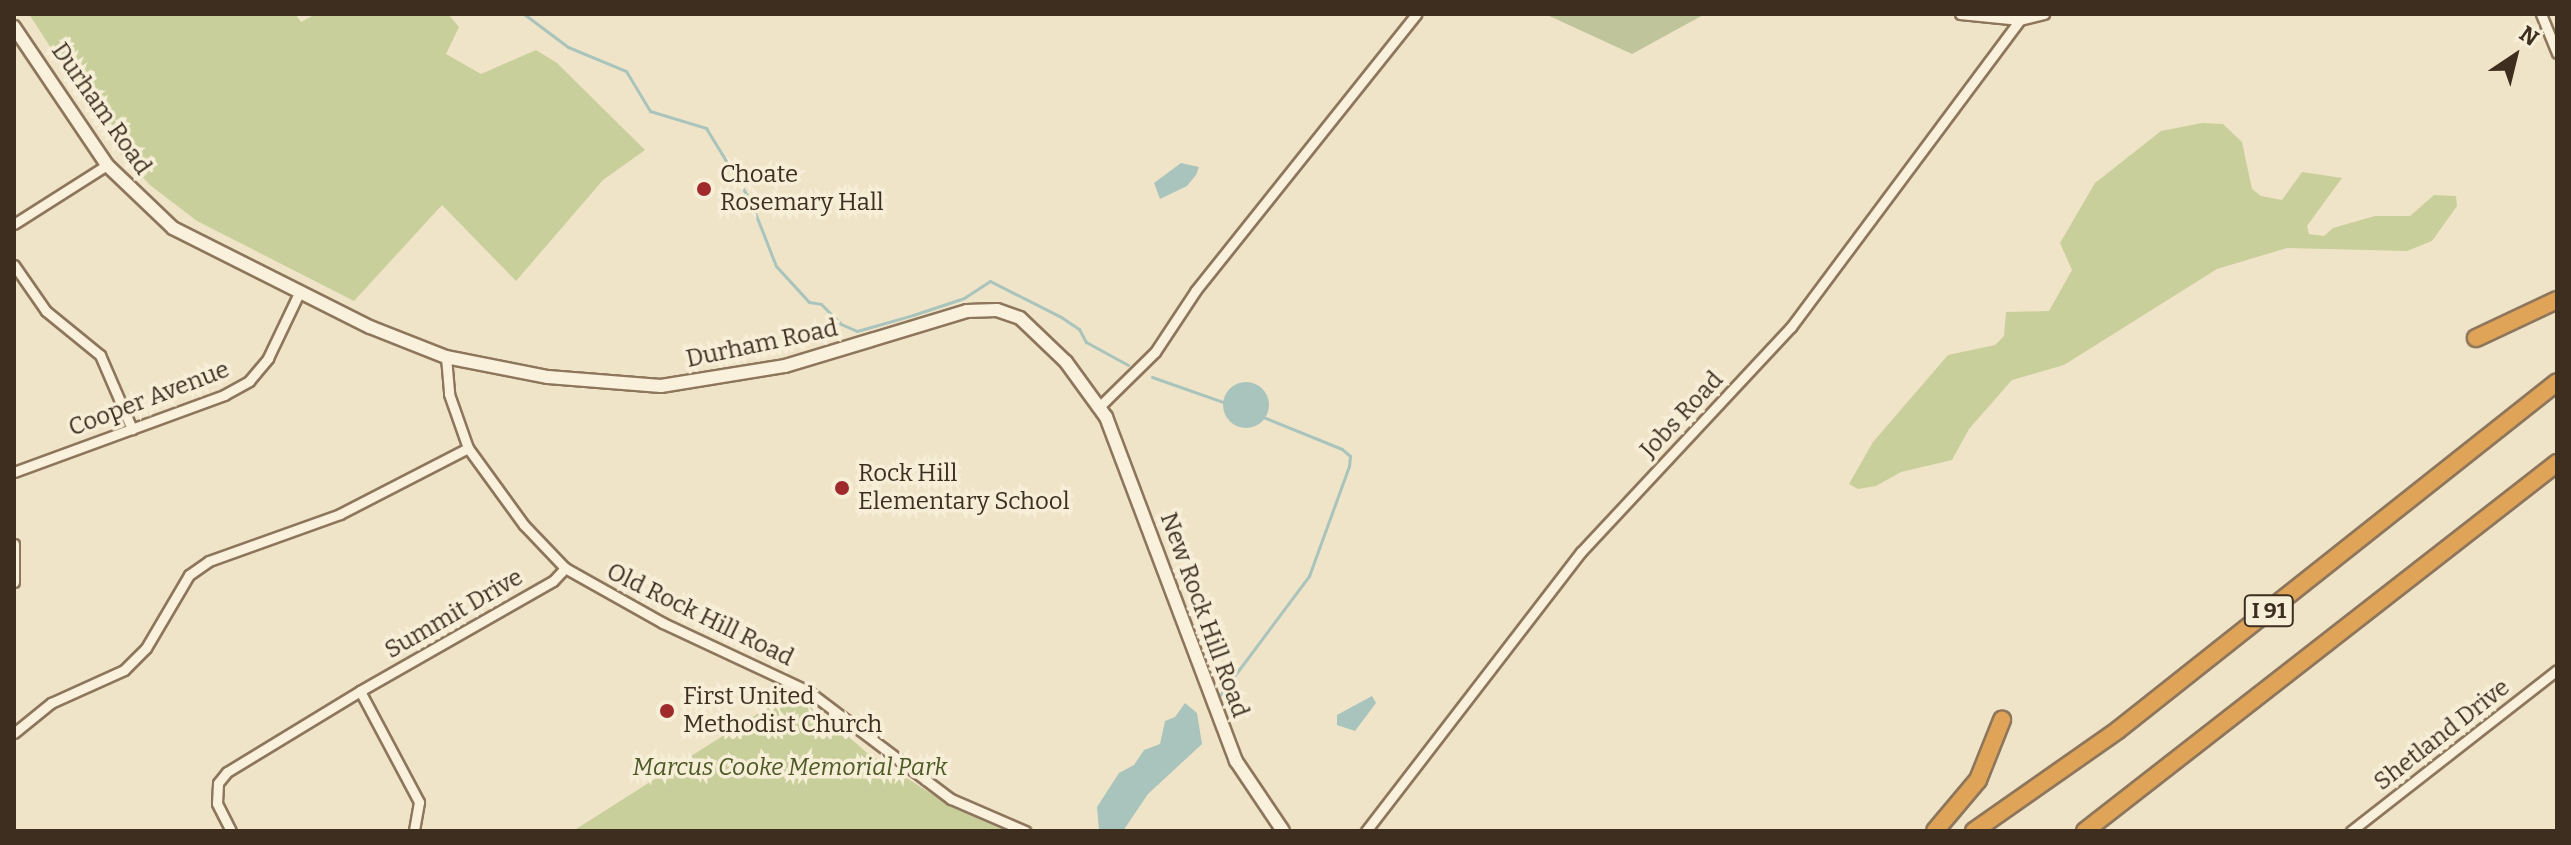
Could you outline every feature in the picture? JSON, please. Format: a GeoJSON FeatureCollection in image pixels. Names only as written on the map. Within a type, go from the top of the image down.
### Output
{"type":"FeatureCollection","features":[{"type":"Feature","properties":{"kind":"highway"},"geometry":{"type":"LineString","coordinates":[[2476,338],[2557,300]]}},
{"type":"Feature","properties":{"kind":"highway","name":"I 91"},"geometry":{"type":"LineString","coordinates":[[1974,831],[2118,730],[2557,382]]}},
{"type":"Feature","properties":{"kind":"highway","name":"I 91"},"geometry":{"type":"LineString","coordinates":[[2085,831],[2557,463]]}},
{"type":"Feature","properties":{"kind":"highway"},"geometry":{"type":"LineString","coordinates":[[1935,831],[1978,780],[2002,720]]}},
{"type":"Feature","properties":{"kind":"main road","name":"Durham Road"},"geometry":{"type":"LineString","coordinates":[[14,27],[107,165],[173,228],[299,293],[446,357],[548,377],[661,386],[785,366],[967,311],[997,310],[1020,318],[1040,336],[1100,406]]}},
{"type":"Feature","properties":{"kind":"main road","name":"New Rock Hill Road"},"geometry":{"type":"LineString","coordinates":[[1100,406],[1236,761],[1283,831]]}},
{"type":"Feature","properties":{"kind":"street"},"geometry":{"type":"LineString","coordinates":[[1100,406],[1155,352],[1196,290],[1416,14]]}},
{"type":"Feature","properties":{"kind":"street"},"geometry":{"type":"LineString","coordinates":[[1960,14],[2020,20],[2044,14]]}},
{"type":"Feature","properties":{"kind":"street"},"geometry":{"type":"LineString","coordinates":[[2541,14],[2557,53]]}},
{"type":"Feature","properties":{"kind":"street","name":"Jobs Road"},"geometry":{"type":"LineString","coordinates":[[1366,831],[1581,552],[1791,327],[2020,20]]}},
{"type":"Feature","properties":{"kind":"street"},"geometry":{"type":"LineString","coordinates":[[14,224],[107,165]]}},
{"type":"Feature","properties":{"kind":"street"},"geometry":{"type":"LineString","coordinates":[[14,265],[46,311],[100,355],[132,429]]}},
{"type":"Feature","properties":{"kind":"street","name":"Cooper Avenue"},"geometry":{"type":"LineString","coordinates":[[14,472],[132,429],[249,381],[268,358],[299,293]]}},
{"type":"Feature","properties":{"kind":"street","name":"Old Rock Hill Road"},"geometry":{"type":"LineString","coordinates":[[446,357],[449,394],[468,448],[498,493],[565,568],[663,623],[798,686],[951,799],[1025,831]]}},
{"type":"Feature","properties":{"kind":"street"},"geometry":{"type":"LineString","coordinates":[[14,733],[51,703],[124,670],[146,648],[170,602],[189,575],[209,561],[340,514],[468,448]]}},
{"type":"Feature","properties":{"kind":"street"},"geometry":{"type":"LineString","coordinates":[[14,544],[14,582]]}},
{"type":"Feature","properties":{"kind":"street","name":"Summit Drive"},"geometry":{"type":"LineString","coordinates":[[231,831],[217,803],[218,783],[227,772],[360,691],[553,581],[565,568]]}},
{"type":"Feature","properties":{"kind":"street","name":"Shetland Drive"},"geometry":{"type":"LineString","coordinates":[[2351,831],[2557,670]]}},
{"type":"Feature","properties":{"kind":"street"},"geometry":{"type":"LineString","coordinates":[[360,691],[419,802],[414,831]]}},
{"type":"Feature","properties":{"kind":"green space"},"geometry":{"type":"Polygon","coordinates":[[[29,14],[295,14],[301,22],[316,14],[448,14],[459,27],[446,54],[481,74],[536,50],[557,63],[645,150],[603,180],[516,281],[442,205],[354,301],[197,221],[150,185],[117,150],[29,14]]]}},
{"type":"Feature","properties":{"kind":"green space"},"geometry":{"type":"Polygon","coordinates":[[[1545,14],[1705,14],[1632,54],[1545,14]]]}},
{"type":"Feature","properties":{"kind":"green space"},"geometry":{"type":"Polygon","coordinates":[[[2202,123],[2223,124],[2242,142],[2252,189],[2261,196],[2282,200],[2302,172],[2342,178],[2307,226],[2309,234],[2324,236],[2333,228],[2375,216],[2410,216],[2434,195],[2456,196],[2457,206],[2432,241],[2407,251],[2287,248],[2217,269],[2064,365],[2012,380],[1969,429],[1952,460],[1901,472],[1876,486],[1858,489],[1849,484],[1873,442],[1948,355],[1995,345],[2004,336],[2006,312],[2049,311],[2072,270],[2060,243],[2095,183],[2161,131],[2202,123]]]}},
{"type":"Feature","properties":{"kind":"green space","name":"Marcus Cooke Memorial Park"},"geometry":{"type":"Polygon","coordinates":[[[795,690],[866,752],[952,807],[1009,831],[573,831],[795,690]]]}},
{"type":"Feature","properties":{"kind":"water"},"geometry":{"type":"Polygon","coordinates":[[[1181,163],[1199,167],[1196,175],[1187,186],[1160,199],[1154,183],[1181,163]]]}},
{"type":"Feature","properties":{"kind":"water"},"geometry":{"type":"Polygon","coordinates":[[[1246,382],[1262,389],[1269,405],[1262,421],[1246,428],[1230,421],[1223,405],[1230,389],[1246,382]]]}},
{"type":"Feature","properties":{"kind":"water"},"geometry":{"type":"Polygon","coordinates":[[[1372,696],[1376,703],[1355,731],[1337,725],[1337,715],[1372,696]]]}},
{"type":"Feature","properties":{"kind":"water"},"geometry":{"type":"Polygon","coordinates":[[[1185,703],[1197,713],[1202,744],[1148,794],[1123,831],[1099,830],[1097,807],[1119,773],[1134,765],[1144,750],[1160,744],[1165,721],[1175,717],[1185,703]]]}},
{"type":"Feature","properties":{"kind":"waterway"},"geometry":{"type":"LineString","coordinates":[[524,14],[568,47],[626,71],[650,111],[706,128],[750,200],[776,266],[809,302],[821,304],[841,324],[857,331],[913,315],[964,298],[990,281],[1061,317],[1079,329],[1086,342],[1128,365]]}},
{"type":"Feature","properties":{"kind":"waterway"},"geometry":{"type":"LineString","coordinates":[[1152,377],[1226,403]]}},
{"type":"Feature","properties":{"kind":"waterway"},"geometry":{"type":"LineString","coordinates":[[1220,695],[1309,576],[1349,466],[1350,456],[1342,449],[1263,417]]}},
{"type":"Feature","properties":{"kind":"place","name":"Choate Rosemary Hall"},"geometry":{"type":"Point","coordinates":[704,189]}},
{"type":"Feature","properties":{"kind":"place","name":"Rock Hill Elementary School"},"geometry":{"type":"Point","coordinates":[842,488]}},
{"type":"Feature","properties":{"kind":"place","name":"First United Methodist Church"},"geometry":{"type":"Point","coordinates":[667,711]}}]}
